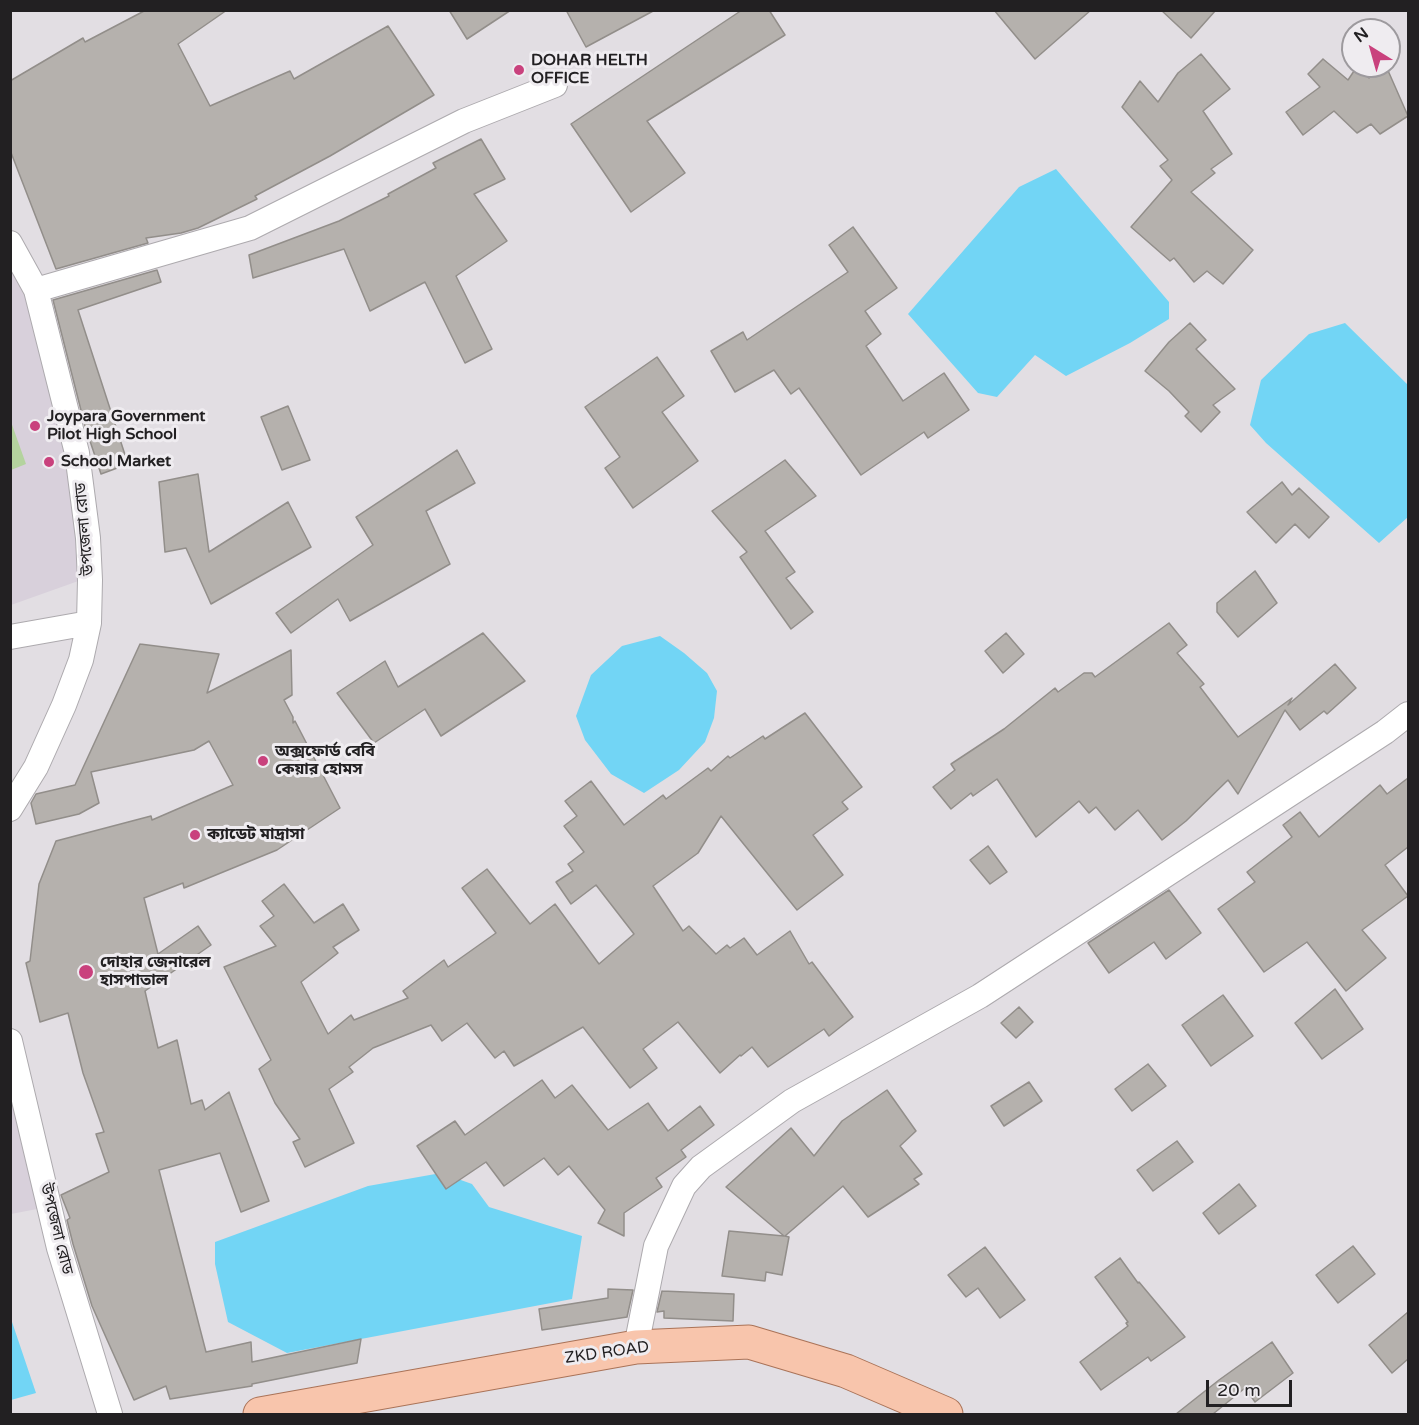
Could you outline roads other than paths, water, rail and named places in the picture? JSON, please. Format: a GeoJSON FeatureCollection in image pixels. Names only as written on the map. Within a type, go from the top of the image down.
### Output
{"type":"FeatureCollection","features":[{"type":"Feature","properties":{"kind":"main road","name":"ZKD ROAD"},"geometry":{"type":"LineString","coordinates":[[260,1414],[636,1347],[750,1342],[846,1371],[946,1414]]}},
{"type":"Feature","properties":{"kind":"street"},"geometry":{"type":"LineString","coordinates":[[36,290],[250,228],[464,121],[555,85]]}},
{"type":"Feature","properties":{"kind":"street","name":"উপজেলা রোড"},"geometry":{"type":"LineString","coordinates":[[10,243],[36,290],[78,453],[88,538],[89,623],[81,660],[64,705],[36,767],[10,809]]}},
{"type":"Feature","properties":{"kind":"street"},"geometry":{"type":"LineString","coordinates":[[10,637],[89,623]]}},
{"type":"Feature","properties":{"kind":"street"},"geometry":{"type":"LineString","coordinates":[[636,1347],[657,1246],[684,1186],[701,1167],[792,1101],[980,996],[1297,790],[1385,732],[1408,714]]}},
{"type":"Feature","properties":{"kind":"street","name":"উপজেলা রোড"},"geometry":{"type":"LineString","coordinates":[[10,1041],[58,1248],[110,1414]]}},
{"type":"Feature","properties":{"kind":"water"},"geometry":{"type":"Polygon","coordinates":[[[1056,169],[1169,302],[1169,319],[1130,343],[1066,376],[1035,355],[997,397],[978,393],[908,314],[1019,187],[1056,169]]]}},
{"type":"Feature","properties":{"kind":"water"},"geometry":{"type":"Polygon","coordinates":[[[1345,323],[1408,385],[1408,517],[1379,543],[1266,443],[1250,425],[1261,380],[1309,334],[1345,323]]]}},
{"type":"Feature","properties":{"kind":"water"},"geometry":{"type":"Polygon","coordinates":[[[660,636],[707,673],[717,691],[714,718],[705,742],[679,770],[644,793],[611,774],[585,740],[576,716],[591,675],[622,646],[660,636]]]}},
{"type":"Feature","properties":{"kind":"water"},"geometry":{"type":"Polygon","coordinates":[[[441,1173],[472,1184],[489,1207],[582,1236],[572,1299],[287,1353],[228,1322],[215,1264],[215,1242],[368,1186],[441,1173]]]}},
{"type":"Feature","properties":{"kind":"water"},"geometry":{"type":"Polygon","coordinates":[[[10,1316],[36,1393],[11,1400],[10,1400],[10,1316]]]}},
{"type":"Feature","properties":{"kind":"place","name":"DOHAR HELTH OFFICE"},"geometry":{"type":"Point","coordinates":[519,70]}},
{"type":"Feature","properties":{"kind":"place","name":"Joypara Government Pilot High School"},"geometry":{"type":"Point","coordinates":[35,426]}},
{"type":"Feature","properties":{"kind":"place","name":"School Market"},"geometry":{"type":"Point","coordinates":[49,462]}},
{"type":"Feature","properties":{"kind":"place","name":"অক্সফোর্ড বেবি কেয়ার হোমস"},"geometry":{"type":"Point","coordinates":[263,761]}},
{"type":"Feature","properties":{"kind":"place","name":"ক্যাডেট মাদ্রাসা"},"geometry":{"type":"Point","coordinates":[195,835]}},
{"type":"Feature","properties":{"kind":"place","name":"দোহার জেনারেল হাসপাতাল"},"geometry":{"type":"Point","coordinates":[86,972]}}]}
